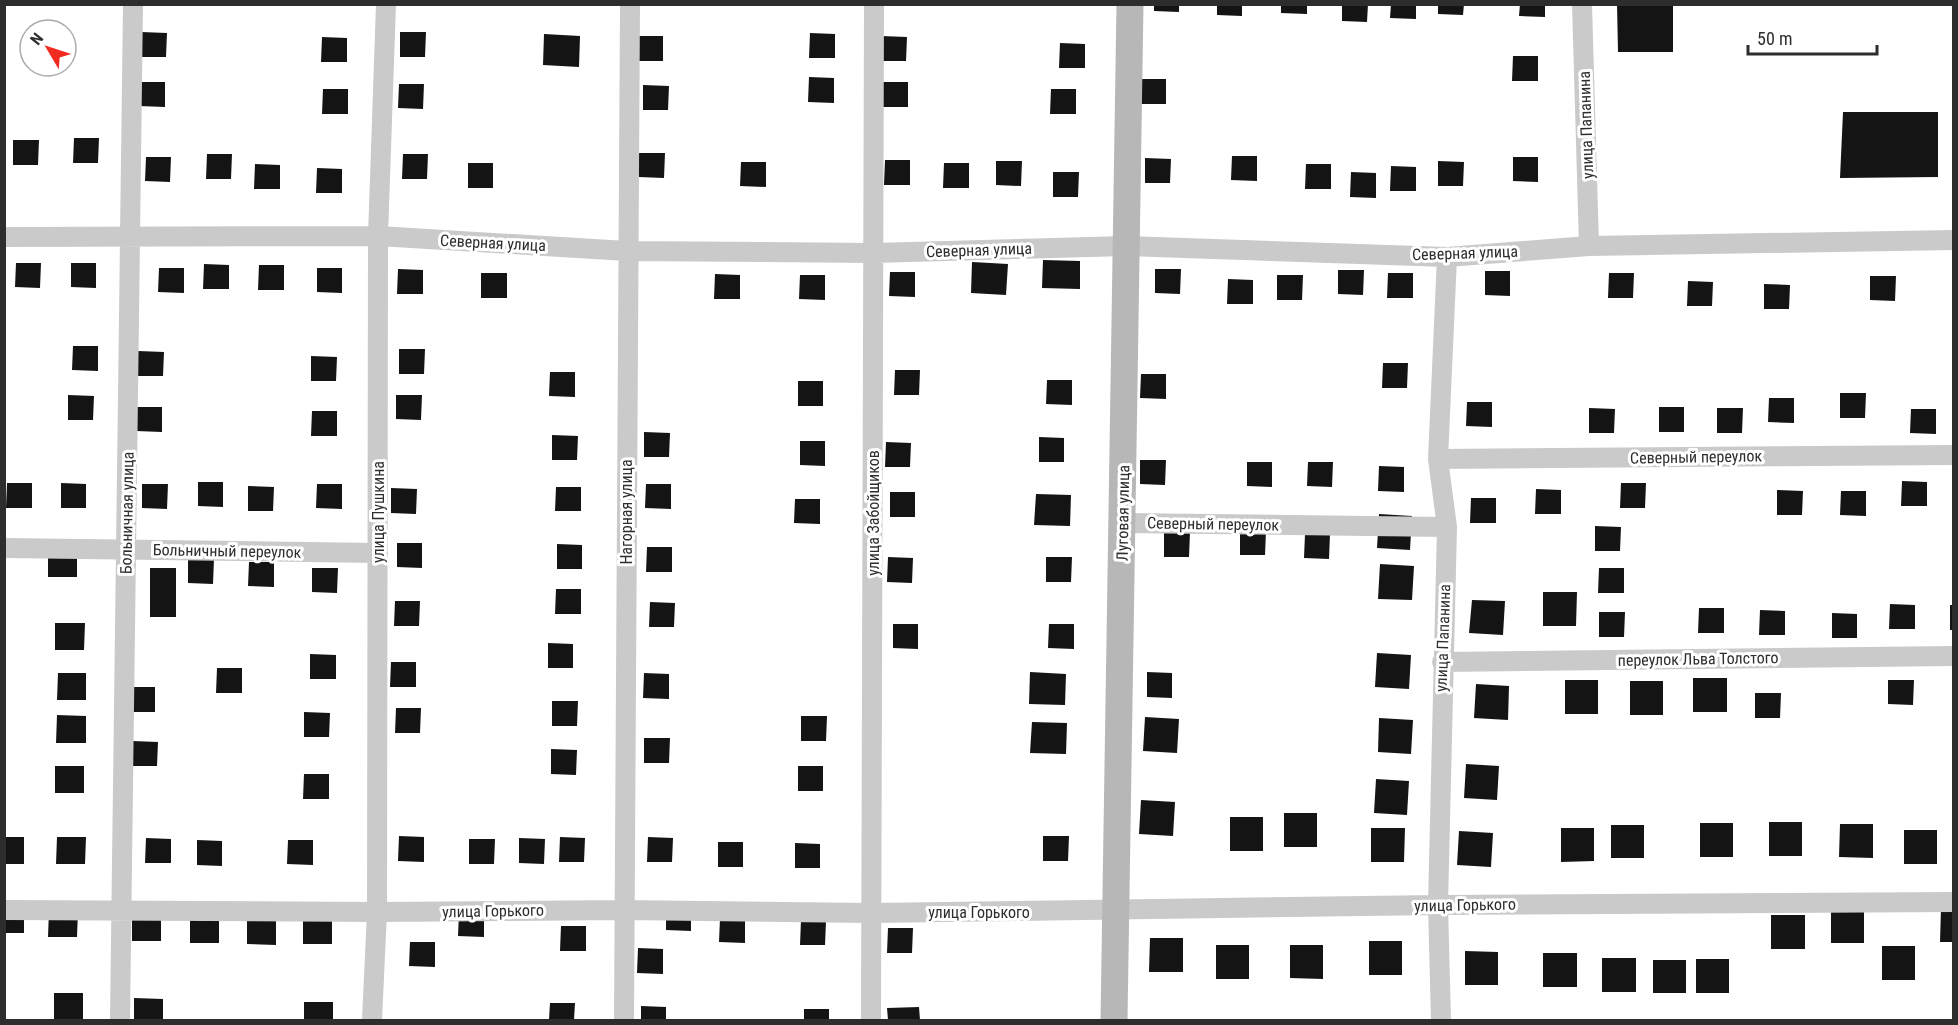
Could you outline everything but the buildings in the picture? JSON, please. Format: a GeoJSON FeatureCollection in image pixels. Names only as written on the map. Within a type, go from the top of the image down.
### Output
{"type":"FeatureCollection","features":[{"type":"Feature","properties":{"kind":"main road","name":"Луговая улица"},"geometry":{"type":"LineString","coordinates":[[1114,1020],[1130,4]]}},
{"type":"Feature","properties":{"kind":"street","name":"Больничная улица"},"geometry":{"type":"LineString","coordinates":[[120,1020],[133,4]]}},
{"type":"Feature","properties":{"kind":"street","name":"улица Пушкина"},"geometry":{"type":"LineString","coordinates":[[372,1020],[377,912],[378,236],[386,4]]}},
{"type":"Feature","properties":{"kind":"street","name":"Нагорная улица"},"geometry":{"type":"LineString","coordinates":[[624,1020],[630,4]]}},
{"type":"Feature","properties":{"kind":"street","name":"улица Забойщиков"},"geometry":{"type":"LineString","coordinates":[[871,1020],[874,4]]}},
{"type":"Feature","properties":{"kind":"street","name":"улица Папанина"},"geometry":{"type":"LineString","coordinates":[[1582,4],[1589,246]]}},
{"type":"Feature","properties":{"kind":"street","name":"Северная улица"},"geometry":{"type":"LineString","coordinates":[[4,237],[378,236],[627,250],[874,254],[1126,246],[1447,257],[1589,246],[1953,240]]}},
{"type":"Feature","properties":{"kind":"street","name":"улица Папанина"},"geometry":{"type":"LineString","coordinates":[[1442,1020],[1438,905],[1447,527],[1438,459],[1447,257]]}},
{"type":"Feature","properties":{"kind":"street","name":"Северный переулок"},"geometry":{"type":"LineString","coordinates":[[1438,459],[1953,454]]}},
{"type":"Feature","properties":{"kind":"street","name":"Северный переулок"},"geometry":{"type":"LineString","coordinates":[[1123,523],[1447,527]]}},
{"type":"Feature","properties":{"kind":"street","name":"Больничный переулок"},"geometry":{"type":"LineString","coordinates":[[4,548],[378,554]]}},
{"type":"Feature","properties":{"kind":"street","name":"переулок Льва Толстого"},"geometry":{"type":"LineString","coordinates":[[1442,662],[1953,656]]}},
{"type":"Feature","properties":{"kind":"street","name":"улица Горького"},"geometry":{"type":"LineString","coordinates":[[4,910],[377,912],[624,910],[871,913],[1438,905],[1953,902]]}}]}
